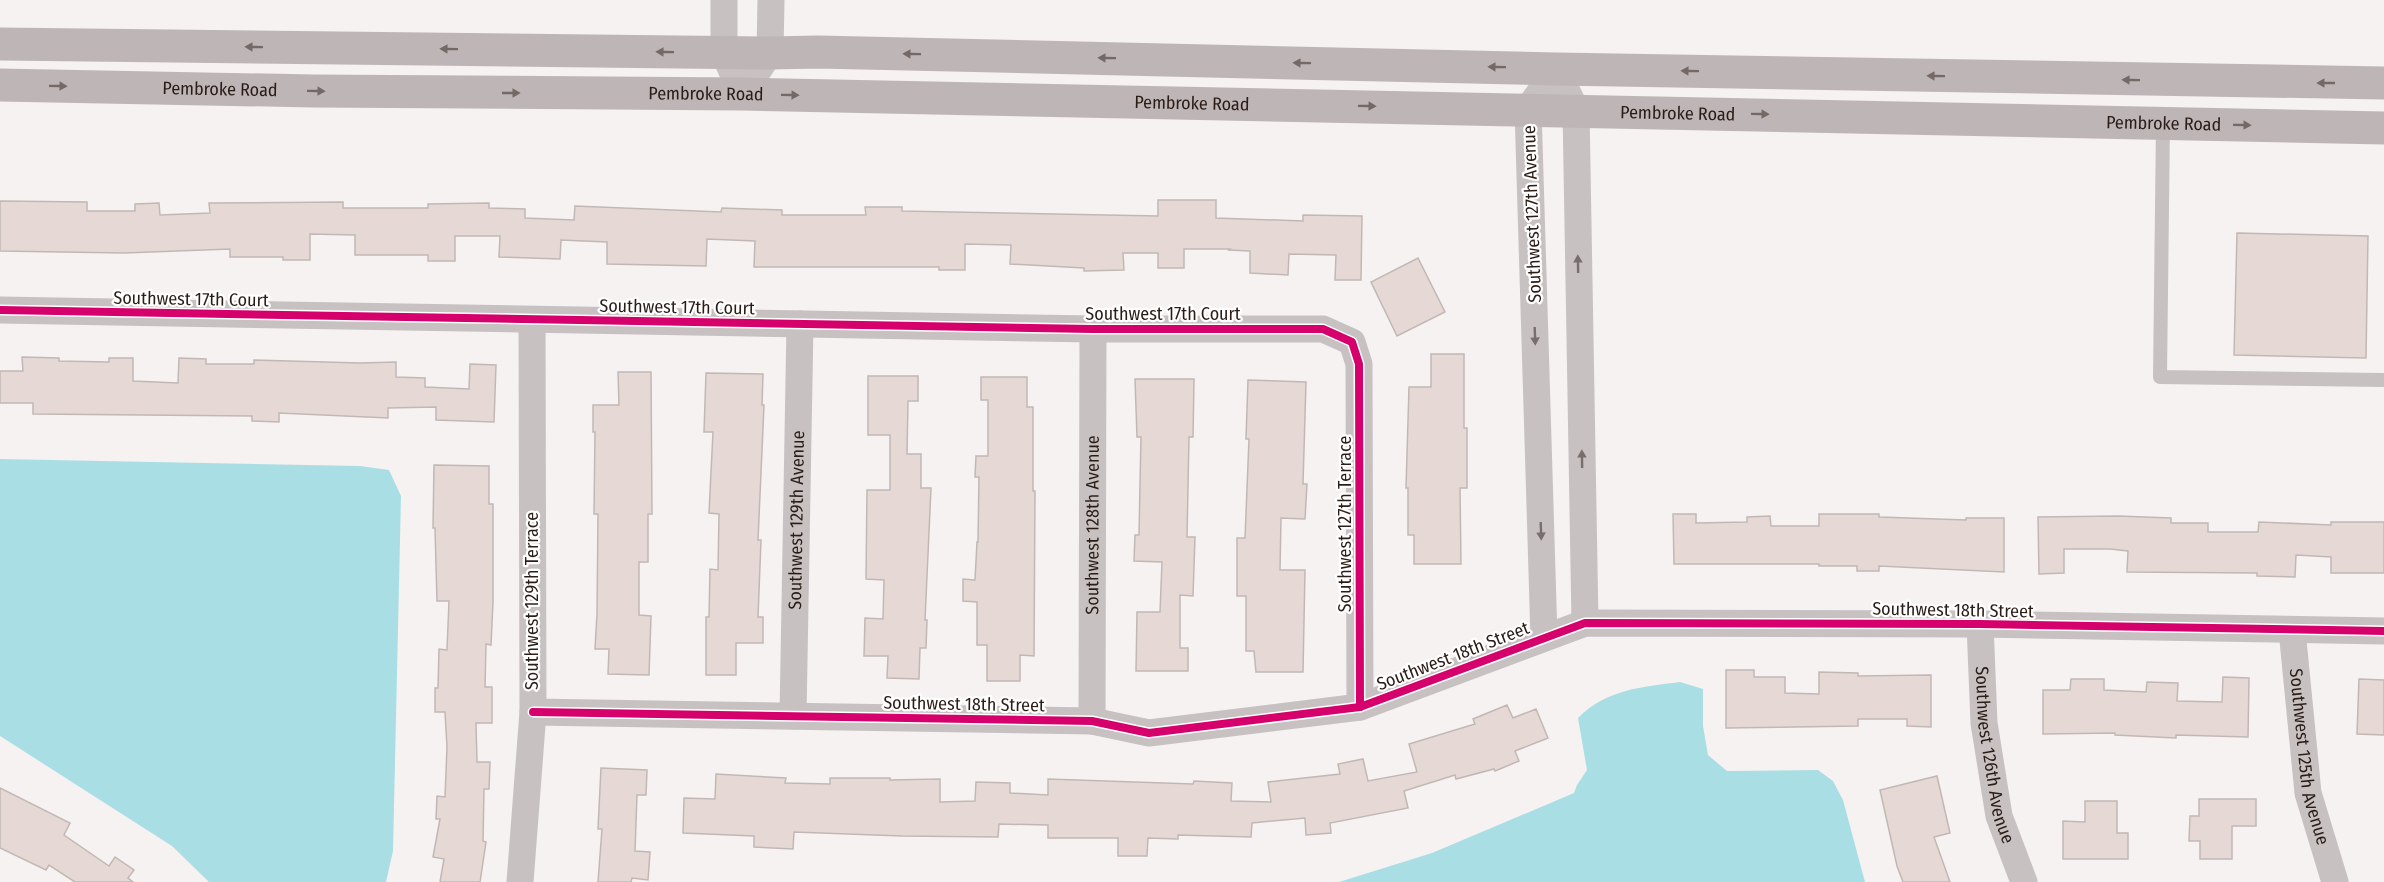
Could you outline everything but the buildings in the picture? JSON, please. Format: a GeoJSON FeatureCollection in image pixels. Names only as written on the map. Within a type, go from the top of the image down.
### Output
{"type":"FeatureCollection","features":[{"type":"Feature","properties":{"kind":"main road"},"geometry":{"type":"LineString","coordinates":[[0,44],[818,52],[1556,69],[2384,83]]}},
{"type":"Feature","properties":{"kind":"main road"},"geometry":{"type":"LineString","coordinates":[[2163,123],[2165,80]]}},
{"type":"Feature","properties":{"kind":"main road","name":"Pembroke Road"},"geometry":{"type":"LineString","coordinates":[[0,85],[314,91],[742,94],[2384,128]]}},
{"type":"Feature","properties":{"kind":"street"},"geometry":{"type":"LineString","coordinates":[[724,0],[724,52],[742,94]]}},
{"type":"Feature","properties":{"kind":"street"},"geometry":{"type":"LineString","coordinates":[[742,94],[770,53],[771,0]]}},
{"type":"Feature","properties":{"kind":"street"},"geometry":{"type":"LineString","coordinates":[[1556,69],[1575,110],[1585,622]]}},
{"type":"Feature","properties":{"kind":"street","name":"Southwest 127th Avenue"},"geometry":{"type":"LineString","coordinates":[[1544,638],[1528,109],[1556,69]]}},
{"type":"Feature","properties":{"kind":"street","name":"Southwest 17th Court"},"geometry":{"type":"LineString","coordinates":[[0,310],[1093,329],[1323,329],[1352,342]]}},
{"type":"Feature","properties":{"kind":"street","name":"Southwest 129th Terrace"},"geometry":{"type":"LineString","coordinates":[[520,882],[532,712],[532,320]]}},
{"type":"Feature","properties":{"kind":"street","name":"Southwest 129th Avenue"},"geometry":{"type":"LineString","coordinates":[[793,716],[800,324]]}},
{"type":"Feature","properties":{"kind":"street","name":"Southwest 128th Avenue"},"geometry":{"type":"LineString","coordinates":[[1092,721],[1093,329]]}},
{"type":"Feature","properties":{"kind":"street","name":"Southwest 127th Terrace"},"geometry":{"type":"LineString","coordinates":[[1352,342],[1359,364],[1360,707]]}},
{"type":"Feature","properties":{"kind":"street","name":"Southwest 18th Street"},"geometry":{"type":"LineString","coordinates":[[532,712],[1092,721],[1149,733],[1360,707],[1585,622],[1980,624],[2384,631]]}},
{"type":"Feature","properties":{"kind":"street","name":"Southwest 126th Avenue"},"geometry":{"type":"LineString","coordinates":[[1980,624],[1984,723],[1999,816],[2024,882]]}},
{"type":"Feature","properties":{"kind":"street","name":"Southwest 125th Avenue"},"geometry":{"type":"LineString","coordinates":[[2292,630],[2308,793],[2335,882]]}},
{"type":"Feature","properties":{"kind":"lane"},"geometry":{"type":"LineString","coordinates":[[2163,123],[2160,377],[2384,380]]}},
{"type":"Feature","properties":{"kind":"water"},"geometry":{"type":"Polygon","coordinates":[[[0,459],[360,466],[389,470],[401,496],[393,851],[386,882],[209,882],[172,846],[0,736],[0,459]]]}},
{"type":"Feature","properties":{"kind":"water"},"geometry":{"type":"Polygon","coordinates":[[[1680,682],[1703,689],[1703,726],[1708,755],[1727,771],[1818,770],[1833,781],[1843,800],[1865,882],[1339,882],[1432,853],[1574,793],[1587,770],[1578,718],[1589,708],[1613,695],[1639,688],[1680,682]]]}},
{"type":"Feature","properties":{"kind":"cycle path"},"geometry":{"type":"LineString","coordinates":[[0,310],[1093,329],[1323,329],[1352,342],[1359,364],[1360,707]]}},
{"type":"Feature","properties":{"kind":"cycle path"},"geometry":{"type":"LineString","coordinates":[[533,712],[1092,721],[1149,733],[1360,707],[1585,623],[1980,624],[2384,631]]}}]}
